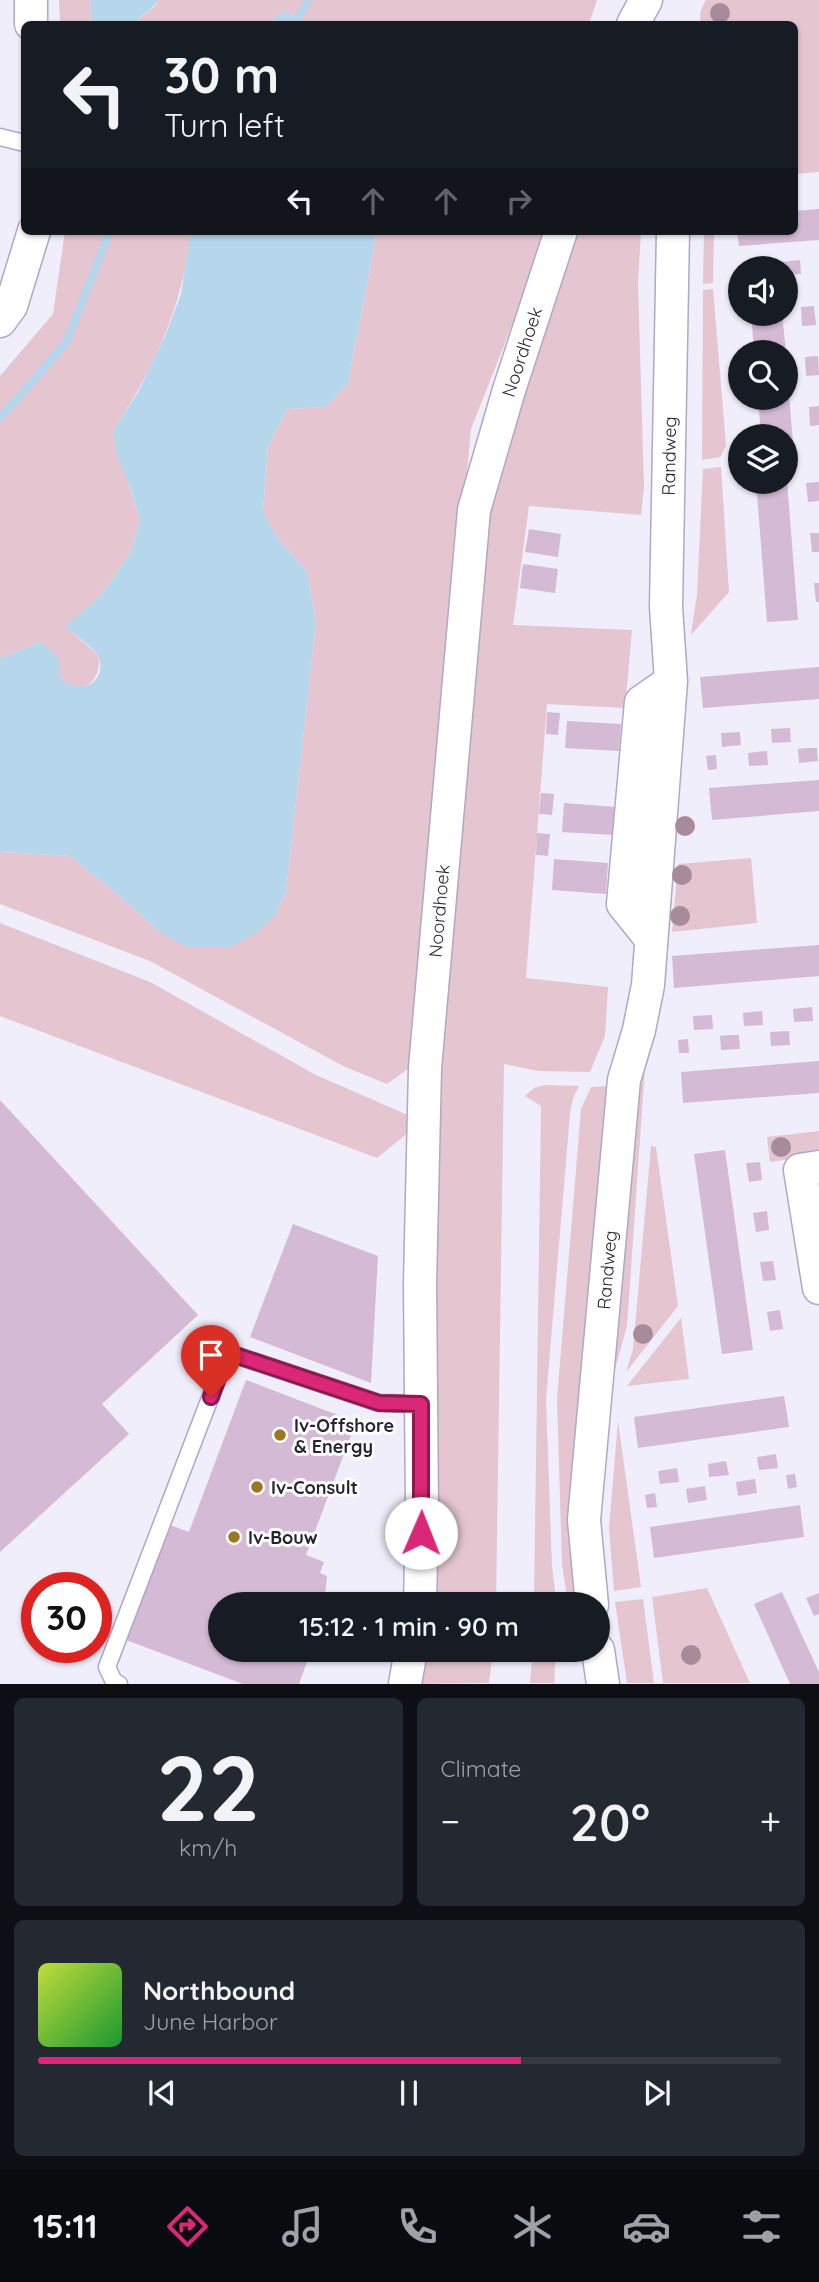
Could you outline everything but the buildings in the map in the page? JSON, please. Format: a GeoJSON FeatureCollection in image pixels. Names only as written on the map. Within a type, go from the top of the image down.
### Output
{"type":"FeatureCollection","features":[{"type":"Feature","properties":{"kind":"street"},"geometry":{"type":"LineString","coordinates":[[31,0],[31,21]]}},
{"type":"Feature","properties":{"kind":"street"},"geometry":{"type":"LineString","coordinates":[[626,21],[632,0]]}},
{"type":"Feature","properties":{"kind":"street"},"geometry":{"type":"LineString","coordinates":[[635,21],[646,0]]}},
{"type":"Feature","properties":{"kind":"street"},"geometry":{"type":"LineString","coordinates":[[4,310],[32,235]]}},
{"type":"Feature","properties":{"kind":"street","name":"Noordhoek"},"geometry":{"type":"LineString","coordinates":[[420,1592],[420,1283],[425,1068],[474,510],[509,390],[560,235]]}},
{"type":"Feature","properties":{"kind":"street","name":"Randweg"},"geometry":{"type":"LineString","coordinates":[[591,1592],[585,1507],[625,1080],[648,985],[651,939],[623,904],[641,702],[671,681],[666,607],[673,235]]}},
{"type":"Feature","properties":{"kind":"street"},"geometry":{"type":"LineString","coordinates":[[819,1167],[800,1170],[819,1288]]}},
{"type":"Feature","properties":{"kind":"street"},"geometry":{"type":"LineString","coordinates":[[405,1684],[409,1662]]}},
{"type":"Feature","properties":{"kind":"street"},"geometry":{"type":"LineString","coordinates":[[600,1662],[603,1684]]}},
{"type":"Feature","properties":{"kind":"lane"},"geometry":{"type":"LineString","coordinates":[[0,137],[21,142]]}},
{"type":"Feature","properties":{"kind":"lane"},"geometry":{"type":"LineString","coordinates":[[119,1684],[114,1682],[107,1667],[220,1372],[227,1360],[235,1355],[379,1403],[421,1404]]}},
{"type":"Feature","properties":{"kind":"shaded area"},"geometry":{"type":"Polygon","coordinates":[[[59,0],[90,0],[92,21],[60,21],[59,0]]]}},
{"type":"Feature","properties":{"kind":"shaded area"},"geometry":{"type":"Polygon","coordinates":[[[158,0],[597,0],[590,21],[300,21],[284,10],[273,21],[137,21],[157,4],[158,0]]]}},
{"type":"Feature","properties":{"kind":"shaded area"},"geometry":{"type":"Polygon","coordinates":[[[706,0],[819,0],[819,172],[798,174],[798,21],[701,21],[706,0]]]}},
{"type":"Feature","properties":{"kind":"shaded area"},"geometry":{"type":"Polygon","coordinates":[[[64,235],[190,235],[174,311],[154,360],[113,431],[140,520],[131,552],[102,594],[66,627],[98,655],[98,671],[95,677],[85,687],[78,688],[60,677],[42,642],[0,658],[0,376],[53,314],[64,235]]]}},
{"type":"Feature","properties":{"kind":"shaded area"},"geometry":{"type":"Polygon","coordinates":[[[376,235],[542,235],[531,277],[471,429],[412,1066],[387,1084],[343,1066],[150,961],[0,904],[0,852],[70,856],[160,932],[276,914],[286,891],[316,622],[307,572],[278,539],[263,512],[268,447],[287,409],[326,407],[348,383],[376,235]]]}},
{"type":"Feature","properties":{"kind":"shaded area"},"geometry":{"type":"Polygon","coordinates":[[[572,235],[641,235],[638,283],[644,487],[641,515],[529,506],[513,625],[632,630],[625,708],[547,704],[526,978],[608,987],[605,1036],[590,1072],[538,1071],[504,1064],[496,1592],[432,1592],[440,946],[468,611],[507,428],[572,235]]]}},
{"type":"Feature","properties":{"kind":"shaded area"},"geometry":{"type":"Polygon","coordinates":[[[704,235],[714,235],[713,283],[703,284],[704,235]]]}},
{"type":"Feature","properties":{"kind":"shaded area"},"geometry":{"type":"Polygon","coordinates":[[[713,289],[726,446],[720,457],[702,460],[703,290],[713,289]]]}},
{"type":"Feature","properties":{"kind":"shaded area"},"geometry":{"type":"Polygon","coordinates":[[[721,467],[729,592],[691,635],[697,594],[703,469],[721,467]]]}},
{"type":"Feature","properties":{"kind":"shaded area"},"geometry":{"type":"Polygon","coordinates":[[[751,858],[757,923],[672,932],[678,864],[751,858]]]}},
{"type":"Feature","properties":{"kind":"shaded area"},"geometry":{"type":"Polygon","coordinates":[[[0,923],[150,982],[316,1075],[410,1116],[409,1132],[377,1158],[0,1016],[0,923]]]}},
{"type":"Feature","properties":{"kind":"shaded area"},"geometry":{"type":"Polygon","coordinates":[[[647,1039],[627,1326],[609,1391],[635,1087],[647,1039]]]}},
{"type":"Feature","properties":{"kind":"shaded area"},"geometry":{"type":"Polygon","coordinates":[[[545,1085],[579,1086],[570,1114],[546,1399],[555,1592],[534,1592],[541,1106],[525,1096],[534,1088],[545,1085]]]}},
{"type":"Feature","properties":{"kind":"shaded area"},"geometry":{"type":"Polygon","coordinates":[[[611,1086],[577,1592],[566,1592],[562,1564],[557,1399],[581,1109],[591,1087],[611,1086]]]}},
{"type":"Feature","properties":{"kind":"shaded area"},"geometry":{"type":"Polygon","coordinates":[[[819,1131],[819,1155],[770,1162],[767,1137],[819,1131]]]}},
{"type":"Feature","properties":{"kind":"shaded area"},"geometry":{"type":"Polygon","coordinates":[[[651,1146],[656,1147],[678,1306],[626,1372],[633,1349],[651,1146]]]}},
{"type":"Feature","properties":{"kind":"shaded area"},"geometry":{"type":"Polygon","coordinates":[[[681,1318],[689,1379],[627,1386],[681,1318]]]}},
{"type":"Feature","properties":{"kind":"shaded area"},"geometry":{"type":"Polygon","coordinates":[[[618,1421],[641,1587],[614,1591],[609,1528],[618,1421]]]}},
{"type":"Feature","properties":{"kind":"shaded area"},"geometry":{"type":"Polygon","coordinates":[[[707,1588],[750,1683],[663,1683],[652,1597],[707,1588]]]}},
{"type":"Feature","properties":{"kind":"shaded area"},"geometry":{"type":"Polygon","coordinates":[[[643,1599],[654,1683],[627,1683],[615,1602],[643,1599]]]}},
{"type":"Feature","properties":{"kind":"shaded area"},"geometry":{"type":"Polygon","coordinates":[[[422,1662],[492,1662],[489,1683],[416,1684],[422,1662]]]}},
{"type":"Feature","properties":{"kind":"shaded area"},"geometry":{"type":"Polygon","coordinates":[[[532,1662],[555,1662],[554,1683],[530,1683],[532,1662]]]}},
{"type":"Feature","properties":{"kind":"water"},"geometry":{"type":"Polygon","coordinates":[[[90,0],[158,0],[136,21],[92,21],[90,0]]]}},
{"type":"Feature","properties":{"kind":"water"},"geometry":{"type":"Polygon","coordinates":[[[284,10],[300,21],[273,21],[284,10]]]}},
{"type":"Feature","properties":{"kind":"water"},"geometry":{"type":"Polygon","coordinates":[[[190,235],[376,235],[348,383],[326,407],[287,409],[268,447],[263,511],[278,539],[307,572],[316,622],[286,891],[276,914],[258,932],[229,948],[190,948],[160,932],[70,856],[0,852],[0,658],[42,642],[58,657],[60,677],[68,683],[83,687],[96,679],[99,673],[98,655],[65,627],[102,594],[131,552],[140,520],[116,452],[113,431],[138,392],[166,334],[181,294],[190,235]]]}},
{"type":"Feature","properties":{"kind":"waterway"},"geometry":{"type":"LineString","coordinates":[[297,21],[308,0]]}},
{"type":"Feature","properties":{"kind":"waterway"},"geometry":{"type":"LineString","coordinates":[[0,418],[66,343],[108,235]]}},
{"type":"Feature","properties":{"kind":"place","name":"Iv-Offshore & Energy"},"geometry":{"type":"Point","coordinates":[280,1435]}},
{"type":"Feature","properties":{"kind":"place","name":"Iv-Consult"},"geometry":{"type":"Point","coordinates":[257,1487]}},
{"type":"Feature","properties":{"kind":"place","name":"Iv-Bouw"},"geometry":{"type":"Point","coordinates":[234,1537]}},
{"type":"Feature","properties":{"kind":"route"},"geometry":{"type":"LineString","coordinates":[[211,1397],[220,1372],[227,1360],[235,1355],[379,1403],[421,1404],[421,1533]]}}]}
